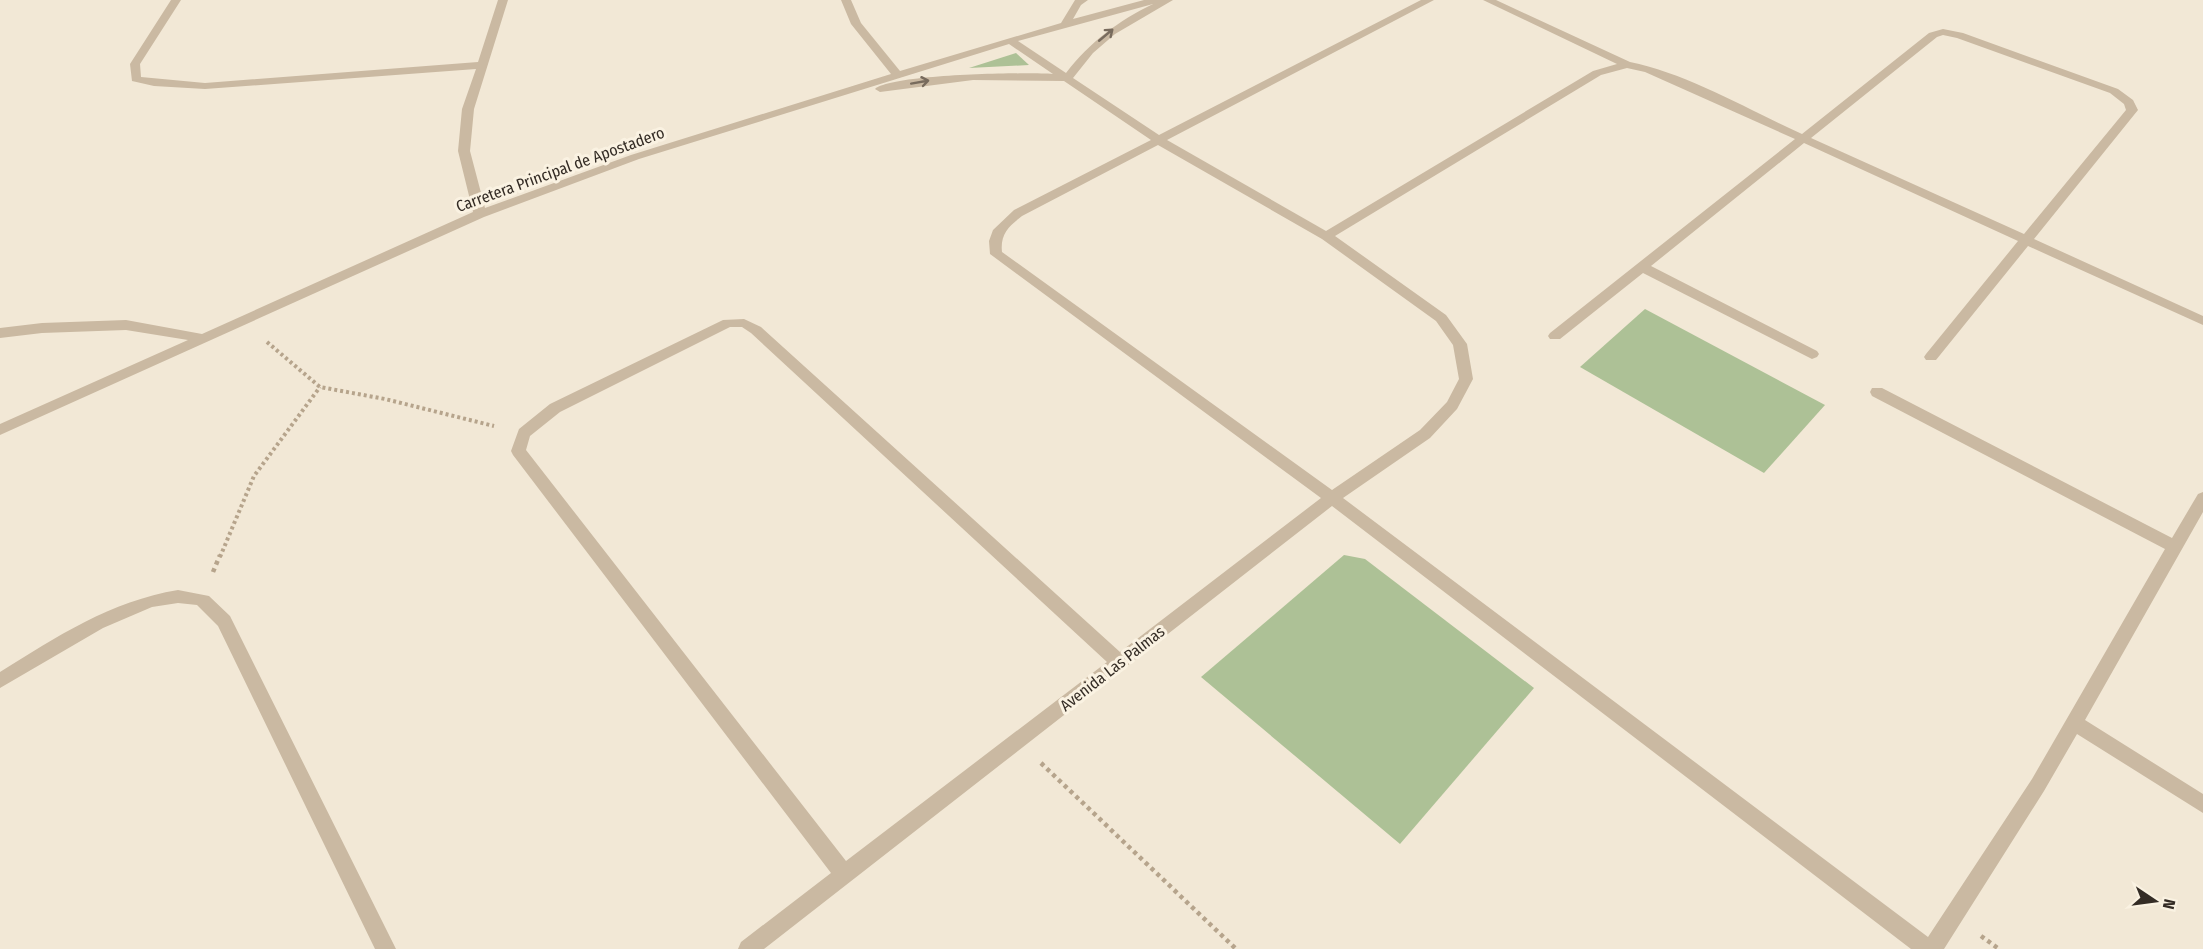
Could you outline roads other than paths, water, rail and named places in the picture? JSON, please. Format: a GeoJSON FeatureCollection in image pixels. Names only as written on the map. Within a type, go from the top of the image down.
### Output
{"type":"FeatureCollection","features":[{"type":"Feature","properties":{"kind":"street"},"geometry":{"type":"LineString","coordinates":[[176,0],[135,64],[136,78],[154,83],[205,86],[482,65]]}},
{"type":"Feature","properties":{"kind":"street"},"geometry":{"type":"LineString","coordinates":[[480,214],[464,152],[468,109],[503,0]]}},
{"type":"Feature","properties":{"kind":"street"},"geometry":{"type":"LineString","coordinates":[[846,0],[856,24],[898,75]]}},
{"type":"Feature","properties":{"kind":"street"},"geometry":{"type":"LineString","coordinates":[[1065,25],[1077,3],[1083,0]]}},
{"type":"Feature","properties":{"kind":"street","name":"Carretera Principal de Apostadero"},"geometry":{"type":"LineString","coordinates":[[0,430],[480,214],[635,157],[1010,40],[1155,0]]}},
{"type":"Feature","properties":{"kind":"street"},"geometry":{"type":"LineString","coordinates":[[1067,78],[1085,54],[1109,32],[1168,0]]}},
{"type":"Feature","properties":{"kind":"street"},"geometry":{"type":"LineString","coordinates":[[1428,0],[1018,213],[1000,228],[993,242],[996,254],[1332,498],[1927,949]]}},
{"type":"Feature","properties":{"kind":"street"},"geometry":{"type":"LineString","coordinates":[[1488,0],[1627,65],[1648,69],[1682,83],[2203,321]]}},
{"type":"Feature","properties":{"kind":"street"},"geometry":{"type":"LineString","coordinates":[[1555,336],[1933,35],[1943,32],[1959,35],[2114,91],[2129,102],[2132,110],[1931,357]]}},
{"type":"Feature","properties":{"kind":"street"},"geometry":{"type":"LineString","coordinates":[[1010,40],[1160,141],[1326,236],[1597,72],[1627,65]]}},
{"type":"Feature","properties":{"kind":"street"},"geometry":{"type":"LineString","coordinates":[[820,99],[947,77],[1029,75],[1067,78]]}},
{"type":"Feature","properties":{"kind":"street","name":"Avenida Las Palmas"},"geometry":{"type":"LineString","coordinates":[[748,949],[1332,498],[1425,434],[1452,405],[1466,379],[1460,344],[1441,318],[1326,236]]}},
{"type":"Feature","properties":{"kind":"street"},"geometry":{"type":"LineString","coordinates":[[1642,267],[1812,354]]}},
{"type":"Feature","properties":{"kind":"street"},"geometry":{"type":"LineString","coordinates":[[844,874],[518,451],[524,433],[555,408],[728,323],[744,323],[756,330],[1119,662]]}},
{"type":"Feature","properties":{"kind":"street"},"geometry":{"type":"LineString","coordinates":[[0,333],[42,328],[126,325],[202,338]]}},
{"type":"Feature","properties":{"kind":"street"},"geometry":{"type":"LineString","coordinates":[[1877,392],[2175,547]]}},
{"type":"Feature","properties":{"kind":"street"},"geometry":{"type":"LineString","coordinates":[[1932,949],[2038,785],[2203,498]]}},
{"type":"Feature","properties":{"kind":"street"},"geometry":{"type":"LineString","coordinates":[[0,681],[128,608],[169,596],[202,599],[224,621],[386,949]]}},
{"type":"Feature","properties":{"kind":"street"},"geometry":{"type":"LineString","coordinates":[[2074,723],[2203,804]]}}]}
